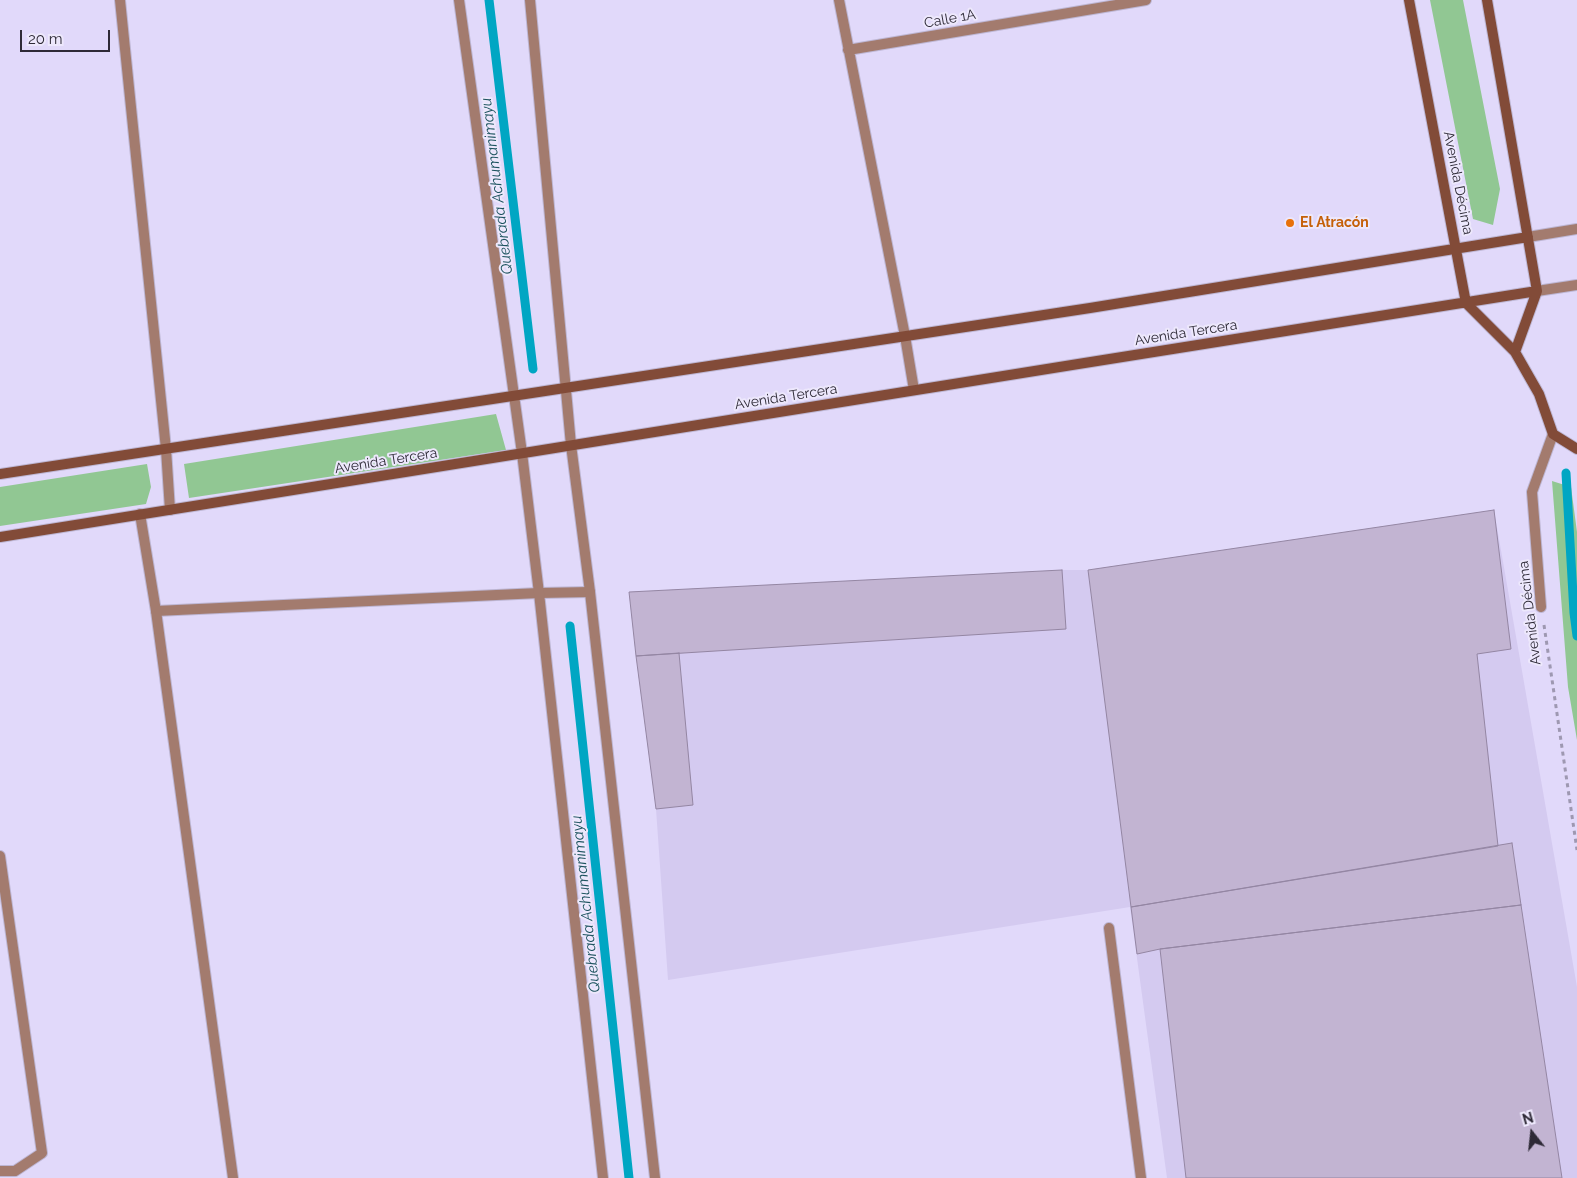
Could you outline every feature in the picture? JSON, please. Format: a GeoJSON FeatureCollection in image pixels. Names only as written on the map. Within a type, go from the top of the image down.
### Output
{"type":"FeatureCollection","features":[{"type":"Feature","properties":{"kind":"street"},"geometry":{"type":"LineString","coordinates":[[120,0],[166,449],[170,510]]}},
{"type":"Feature","properties":{"kind":"street"},"geometry":{"type":"LineString","coordinates":[[459,0],[522,453],[604,1178]]}},
{"type":"Feature","properties":{"kind":"street"},"geometry":{"type":"LineString","coordinates":[[530,0],[572,445],[655,1178]]}},
{"type":"Feature","properties":{"kind":"street"},"geometry":{"type":"LineString","coordinates":[[839,0],[914,390]]}},
{"type":"Feature","properties":{"kind":"street","name":"Calle 1A"},"geometry":{"type":"LineString","coordinates":[[848,50],[1146,0]]}},
{"type":"Feature","properties":{"kind":"street","name":"Avenida Décima"},"geometry":{"type":"LineString","coordinates":[[1410,0],[1466,302]]}},
{"type":"Feature","properties":{"kind":"street"},"geometry":{"type":"LineString","coordinates":[[1487,0],[1537,291],[1515,352]]}},
{"type":"Feature","properties":{"kind":"street"},"geometry":{"type":"LineString","coordinates":[[0,474],[905,336],[1577,229]]}},
{"type":"Feature","properties":{"kind":"street","name":"Avenida Tercera"},"geometry":{"type":"LineString","coordinates":[[0,537],[1577,285]]}},
{"type":"Feature","properties":{"kind":"street"},"geometry":{"type":"LineString","coordinates":[[1466,302],[1515,352],[1539,394],[1553,434],[1577,449]]}},
{"type":"Feature","properties":{"kind":"street","name":"Avenida Décima"},"geometry":{"type":"LineString","coordinates":[[1541,607],[1532,492],[1553,434]]}},
{"type":"Feature","properties":{"kind":"street"},"geometry":{"type":"LineString","coordinates":[[140,514],[156,611],[233,1178]]}},
{"type":"Feature","properties":{"kind":"street"},"geometry":{"type":"LineString","coordinates":[[156,611],[590,592]]}},
{"type":"Feature","properties":{"kind":"street"},"geometry":{"type":"LineString","coordinates":[[0,856],[42,1153],[15,1171],[0,1171]]}},
{"type":"Feature","properties":{"kind":"street"},"geometry":{"type":"LineString","coordinates":[[1109,928],[1141,1178]]}},
{"type":"Feature","properties":{"kind":"path","name":"Avenida Décima"},"geometry":{"type":"LineString","coordinates":[[1541,607],[1577,850]]}},
{"type":"Feature","properties":{"kind":"shaded area"},"geometry":{"type":"Polygon","coordinates":[[[1494,510],[1577,987],[1577,1178],[1167,1178],[1130,907],[668,980],[656,809],[629,592],[1088,570],[1494,510]]]}},
{"type":"Feature","properties":{"kind":"green space"},"geometry":{"type":"Polygon","coordinates":[[[1430,0],[1463,0],[1500,189],[1493,225],[1473,219],[1430,0]]]}},
{"type":"Feature","properties":{"kind":"green space"},"geometry":{"type":"Polygon","coordinates":[[[496,414],[506,450],[189,498],[184,464],[496,414]]]}},
{"type":"Feature","properties":{"kind":"green space"},"geometry":{"type":"Polygon","coordinates":[[[147,464],[151,487],[146,504],[0,526],[0,487],[147,464]]]}},
{"type":"Feature","properties":{"kind":"green space"},"geometry":{"type":"Polygon","coordinates":[[[1552,481],[1571,487],[1577,532],[1577,740],[1568,687],[1552,481]]]}},
{"type":"Feature","properties":{"kind":"building"},"geometry":{"type":"Polygon","coordinates":[[[1494,510],[1511,649],[1477,654],[1498,846],[1131,907],[1088,570],[1494,510]]]}},
{"type":"Feature","properties":{"kind":"building"},"geometry":{"type":"Polygon","coordinates":[[[1062,570],[1066,629],[636,656],[629,592],[1062,570]]]}},
{"type":"Feature","properties":{"kind":"building"},"geometry":{"type":"Polygon","coordinates":[[[679,653],[693,805],[656,809],[636,656],[679,653]]]}},
{"type":"Feature","properties":{"kind":"building"},"geometry":{"type":"Polygon","coordinates":[[[1512,843],[1521,905],[1160,949],[1137,954],[1131,907],[1512,843]]]}},
{"type":"Feature","properties":{"kind":"building"},"geometry":{"type":"Polygon","coordinates":[[[1521,905],[1562,1178],[1186,1178],[1160,949],[1521,905]]]}},
{"type":"Feature","properties":{"kind":"waterway","name":"Quebrada Achumanimayu"},"geometry":{"type":"LineString","coordinates":[[489,0],[533,369]]}},
{"type":"Feature","properties":{"kind":"waterway","name":"Quebrada Achumanimayu"},"geometry":{"type":"LineString","coordinates":[[1566,473],[1577,636]]}},
{"type":"Feature","properties":{"kind":"waterway","name":"Quebrada Achumanimayu"},"geometry":{"type":"LineString","coordinates":[[570,626],[629,1178]]}},
{"type":"Feature","properties":{"kind":"place","name":"El Atracón"},"geometry":{"type":"Point","coordinates":[1290,223]}}]}
